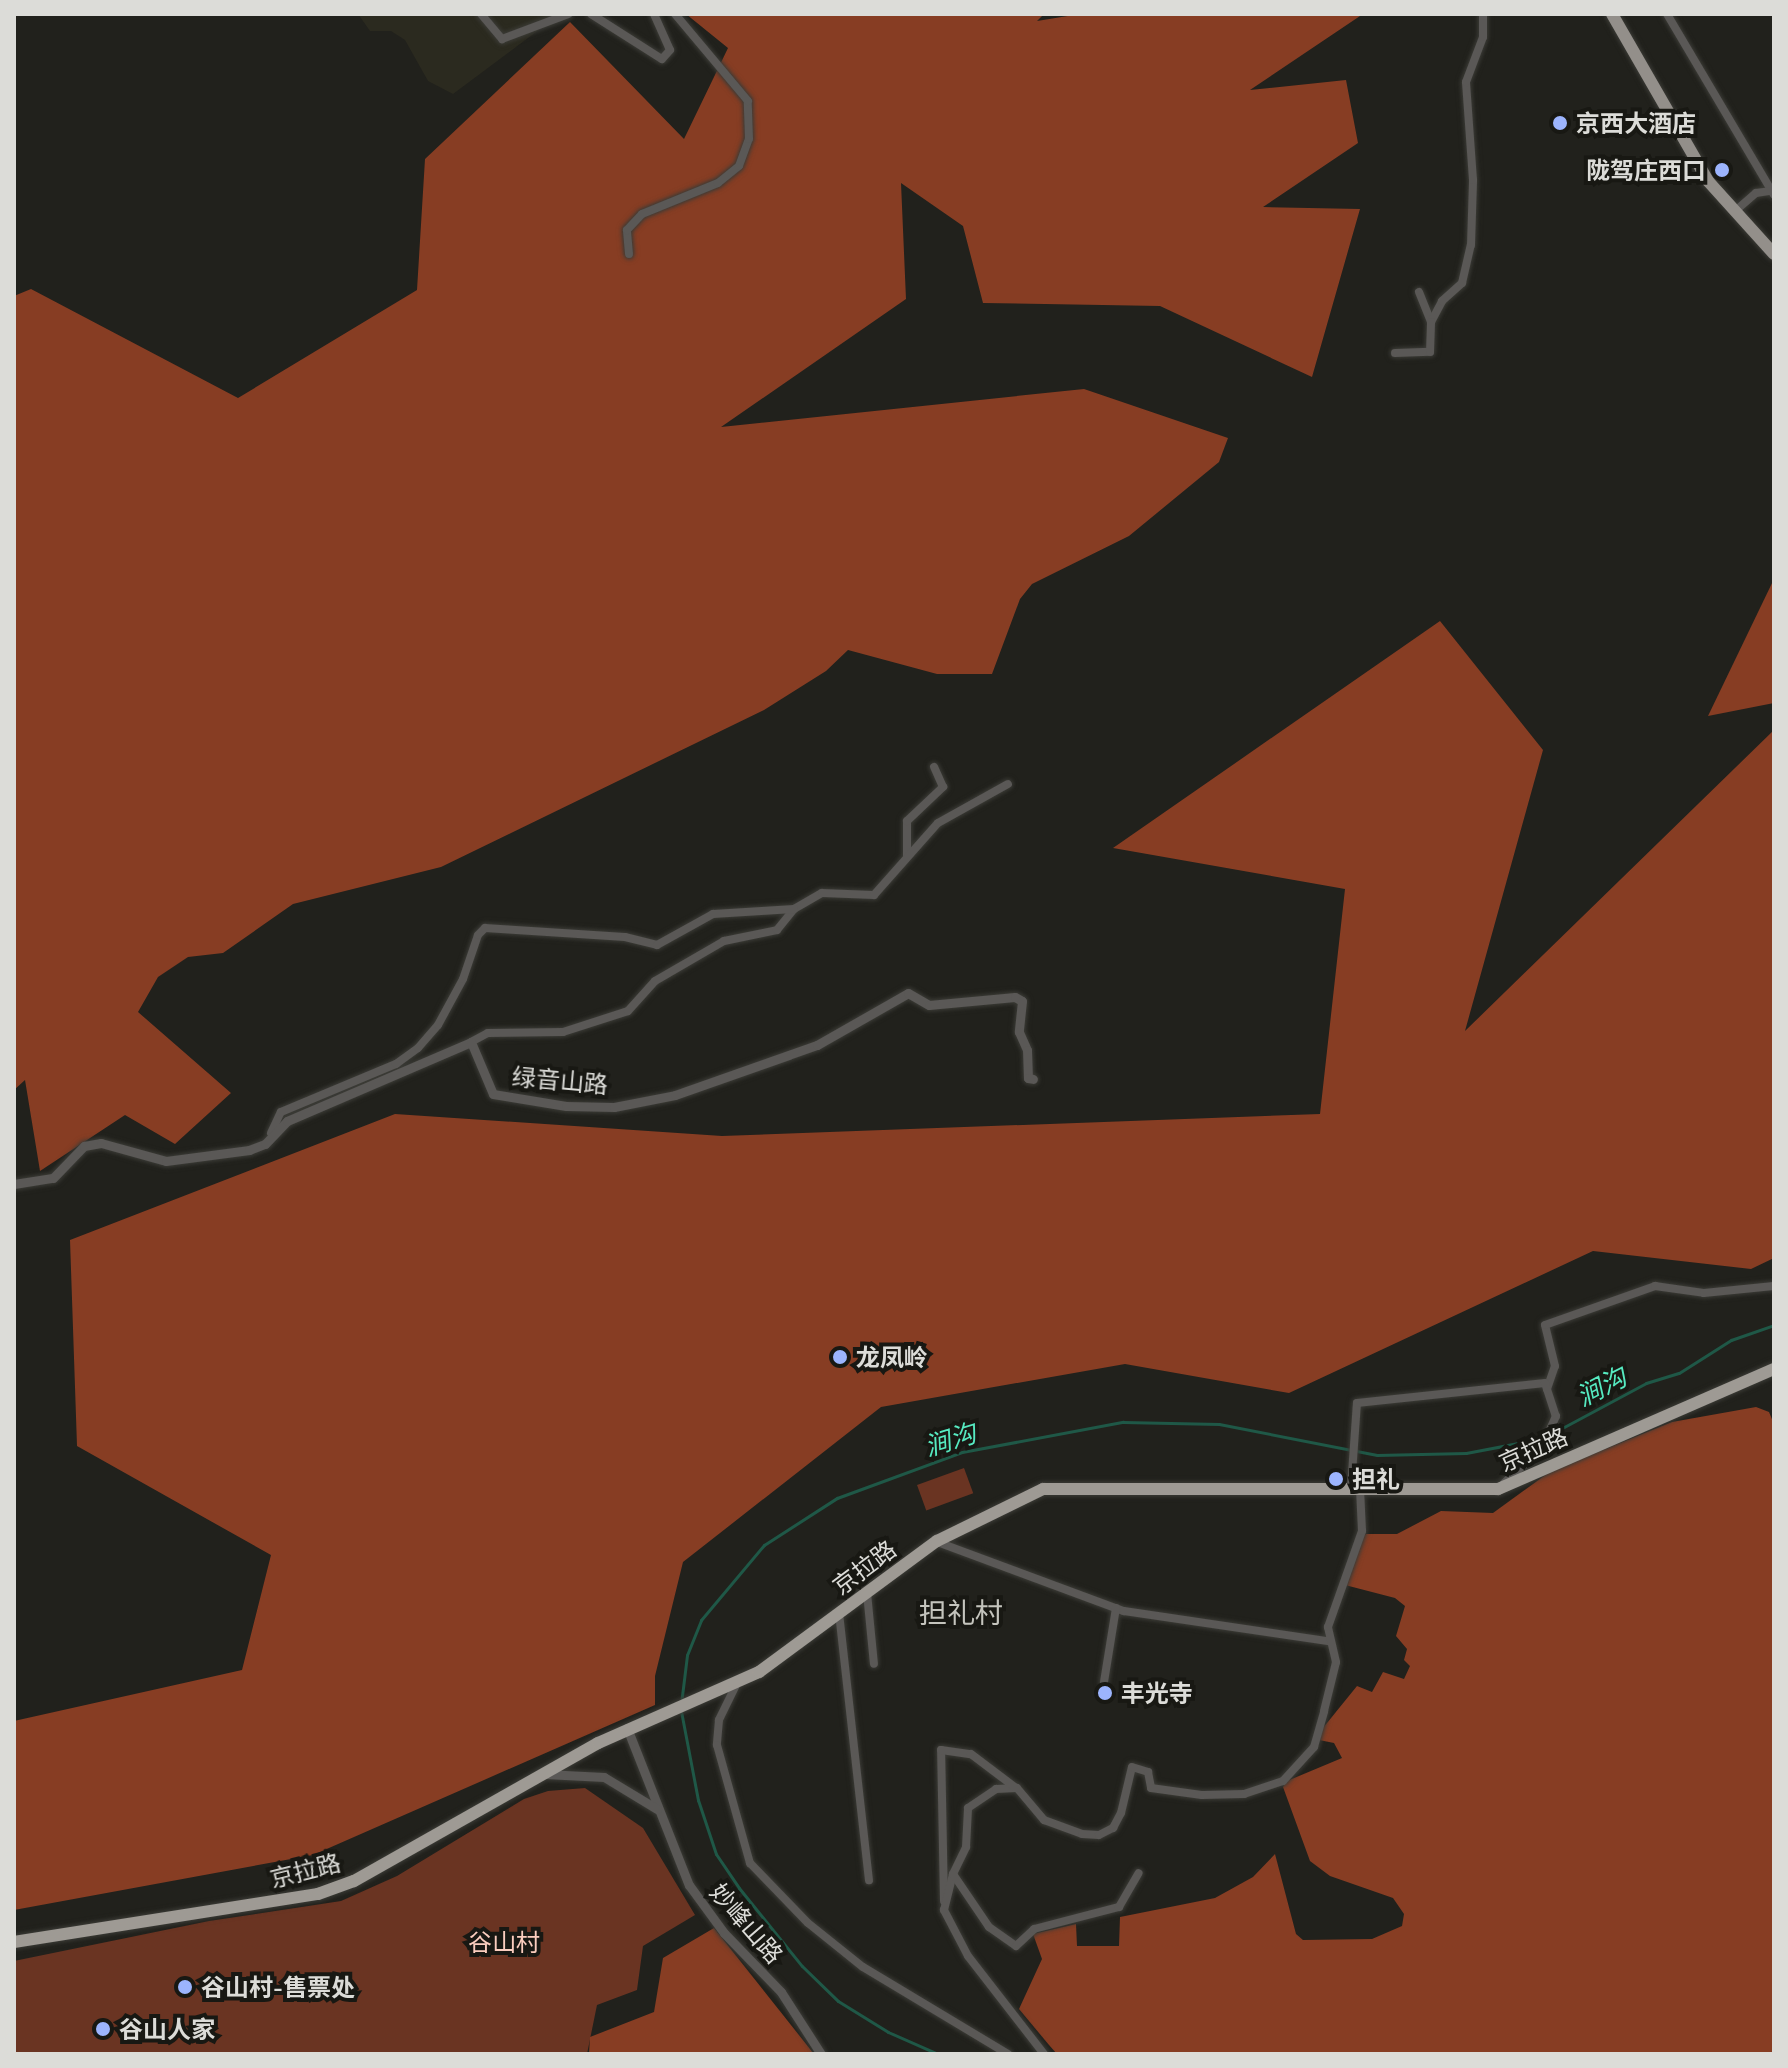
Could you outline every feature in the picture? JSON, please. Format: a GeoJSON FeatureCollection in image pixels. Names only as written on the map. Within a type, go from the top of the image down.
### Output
{"type":"FeatureCollection","features":[{"type":"Feature","properties":{"kind":"highway","name":"京拉路"},"geometry":{"type":"LineString","coordinates":[[14,1942],[318,1894],[397,1858],[632,1726],[736,1685],[937,1541],[1020,1497],[1059,1485],[1498,1489],[1774,1369]]}},
{"type":"Feature","properties":{"kind":"main road"},"geometry":{"type":"LineString","coordinates":[[1612,14],[1691,155],[1734,212],[1774,254]]}},
{"type":"Feature","properties":{"kind":"street"},"geometry":{"type":"LineString","coordinates":[[481,14],[502,39],[568,14]]}},
{"type":"Feature","properties":{"kind":"street"},"geometry":{"type":"LineString","coordinates":[[591,14],[662,59],[670,50],[654,14]]}},
{"type":"Feature","properties":{"kind":"street"},"geometry":{"type":"LineString","coordinates":[[629,254],[627,230],[642,214],[718,183],[739,166],[749,139],[748,101],[675,14]]}},
{"type":"Feature","properties":{"kind":"street"},"geometry":{"type":"LineString","coordinates":[[1431,322],[1442,301],[1462,283],[1471,245],[1466,82],[1483,37],[1483,14]]}},
{"type":"Feature","properties":{"kind":"street"},"geometry":{"type":"LineString","coordinates":[[1667,14],[1772,193]]}},
{"type":"Feature","properties":{"kind":"street"},"geometry":{"type":"LineString","coordinates":[[1734,212],[1756,193],[1772,193]]}},
{"type":"Feature","properties":{"kind":"street"},"geometry":{"type":"LineString","coordinates":[[1395,353],[1430,352],[1431,322],[1419,292]]}},
{"type":"Feature","properties":{"kind":"street"},"geometry":{"type":"LineString","coordinates":[[907,856],[907,821],[943,787],[934,767]]}},
{"type":"Feature","properties":{"kind":"street"},"geometry":{"type":"LineString","coordinates":[[271,1133],[287,1121],[488,1033],[563,1032],[628,1011],[666,974],[724,941],[777,930],[794,909],[822,893],[874,895],[938,823],[1008,784]]}},
{"type":"Feature","properties":{"kind":"street"},"geometry":{"type":"LineString","coordinates":[[14,1184],[53,1178],[84,1146],[125,1146],[166,1161],[249,1150],[265,1144],[281,1112],[396,1064],[418,1048],[438,1025],[463,979],[478,935],[485,928],[625,937],[657,945],[713,914],[794,909]]}},
{"type":"Feature","properties":{"kind":"street","name":"绿音山路"},"geometry":{"type":"LineString","coordinates":[[471,1042],[493,1094],[566,1106],[614,1107],[675,1095],[817,1045],[908,993],[929,1005],[1015,997],[1025,1010],[1019,1032],[1027,1050],[1028,1078],[1033,1079]]}},
{"type":"Feature","properties":{"kind":"street"},"geometry":{"type":"LineString","coordinates":[[1547,1389],[1555,1366],[1545,1325],[1655,1286],[1704,1293],[1774,1286]]}},
{"type":"Feature","properties":{"kind":"street"},"geometry":{"type":"LineString","coordinates":[[1044,2054],[968,1956],[944,1910],[941,1750],[971,1754],[1017,1788],[1044,1820],[1099,1835],[1113,1828],[1121,1813],[1132,1767],[1148,1772],[1151,1788],[1202,1795],[1244,1794],[1283,1781],[1314,1747],[1336,1662],[1328,1641],[1334,1605],[1362,1531],[1352,1468],[1357,1403],[1545,1383],[1556,1416],[1541,1449],[1498,1489]]}},
{"type":"Feature","properties":{"kind":"street"},"geometry":{"type":"LineString","coordinates":[[937,1541],[1116,1608],[1303,1641],[1328,1641]]}},
{"type":"Feature","properties":{"kind":"street"},"geometry":{"type":"LineString","coordinates":[[867,1593],[874,1664]]}},
{"type":"Feature","properties":{"kind":"street"},"geometry":{"type":"LineString","coordinates":[[1104,1682],[1116,1608]]}},
{"type":"Feature","properties":{"kind":"street"},"geometry":{"type":"LineString","coordinates":[[839,1613],[869,1880]]}},
{"type":"Feature","properties":{"kind":"street"},"geometry":{"type":"LineString","coordinates":[[736,1685],[719,1720],[717,1745],[750,1863],[808,1923],[863,1967],[1008,2054]]}},
{"type":"Feature","properties":{"kind":"street","name":"妙峰山路"},"geometry":{"type":"LineString","coordinates":[[632,1726],[658,1810],[689,1885],[724,1933],[781,1992],[821,2054]]}},
{"type":"Feature","properties":{"kind":"street"},"geometry":{"type":"LineString","coordinates":[[542,1774],[604,1777],[658,1810]]}},
{"type":"Feature","properties":{"kind":"street"},"geometry":{"type":"LineString","coordinates":[[944,1910],[953,1874],[966,1847],[968,1808],[996,1789],[1017,1788]]}},
{"type":"Feature","properties":{"kind":"street"},"geometry":{"type":"LineString","coordinates":[[953,1874],[989,1927],[1016,1946],[1034,1929],[1119,1907],[1139,1873]]}},
{"type":"Feature","properties":{"kind":"shaded area"},"geometry":{"type":"Polygon","coordinates":[[[358,14],[560,14],[453,94],[428,81],[405,40],[391,31],[370,31],[358,14]]]}},
{"type":"Feature","properties":{"kind":"shaded area"},"geometry":{"type":"Polygon","coordinates":[[[686,14],[1044,14],[1037,21],[1080,14],[1363,14],[1250,90],[1346,80],[1358,143],[1263,207],[1360,209],[1312,377],[1160,306],[983,303],[963,226],[901,183],[906,299],[721,427],[1084,389],[1228,438],[1219,462],[1129,536],[1032,584],[1020,599],[992,674],[937,674],[848,650],[826,671],[764,710],[441,867],[293,904],[223,953],[188,957],[158,977],[138,1012],[231,1093],[175,1144],[125,1115],[40,1171],[25,1080],[14,1090],[14,296],[31,289],[238,398],[417,290],[425,159],[570,22],[684,139],[728,48],[686,14]]]}},
{"type":"Feature","properties":{"kind":"shaded area"},"geometry":{"type":"Polygon","coordinates":[[[1774,579],[1774,703],[1708,716],[1774,579]]]}},
{"type":"Feature","properties":{"kind":"shaded area"},"geometry":{"type":"Polygon","coordinates":[[[1440,621],[1543,750],[1465,1031],[1774,730],[1774,1258],[1751,1269],[1593,1251],[1289,1393],[1125,1364],[881,1407],[683,1562],[655,1676],[655,1705],[313,1855],[14,1910],[14,1721],[242,1670],[271,1555],[77,1446],[70,1240],[395,1114],[722,1136],[1320,1114],[1345,889],[1113,848],[1440,621]]]}},
{"type":"Feature","properties":{"kind":"shaded area"},"geometry":{"type":"Polygon","coordinates":[[[1756,1407],[1769,1412],[1774,1424],[1774,2054],[1057,2054],[1019,2009],[1042,1959],[1033,1934],[1076,1924],[1077,1946],[1119,1946],[1120,1917],[1215,1898],[1253,1877],[1275,1854],[1296,1934],[1303,1940],[1372,1939],[1402,1926],[1404,1914],[1393,1898],[1330,1876],[1310,1861],[1283,1787],[1287,1781],[1342,1758],[1334,1743],[1314,1739],[1357,1686],[1372,1692],[1383,1672],[1404,1679],[1410,1666],[1404,1660],[1407,1649],[1396,1636],[1405,1606],[1395,1598],[1345,1585],[1358,1540],[1366,1534],[1397,1534],[1441,1511],[1493,1513],[1551,1471],[1672,1422],[1756,1407]]]}},
{"type":"Feature","properties":{"kind":"shaded area"},"geometry":{"type":"Polygon","coordinates":[[[714,1928],[814,2054],[589,2054],[590,2037],[654,2012],[663,1958],[714,1928]]]}},
{"type":"Feature","properties":{"kind":"green space"},"geometry":{"type":"Polygon","coordinates":[[[964,1468],[973,1493],[926,1510],[917,1485],[964,1468]]]}},
{"type":"Feature","properties":{"kind":"green space","name":"谷山村"},"geometry":{"type":"Polygon","coordinates":[[[585,1788],[643,1828],[695,1915],[643,1946],[637,1990],[597,2005],[587,2054],[14,2054],[14,1961],[209,1921],[341,1901],[397,1876],[524,1799],[548,1791],[585,1788]]]}},
{"type":"Feature","properties":{"kind":"waterway","name":"涧沟"},"geometry":{"type":"LineString","coordinates":[[1551,1434],[1646,1383],[1679,1373],[1731,1340],[1774,1325]]}},
{"type":"Feature","properties":{"kind":"waterway","name":"涧沟"},"geometry":{"type":"LineString","coordinates":[[681,1704],[687,1655],[701,1620],[764,1545],[837,1498],[962,1452],[1123,1422],[1219,1424],[1377,1455],[1466,1453],[1545,1438]]}},
{"type":"Feature","properties":{"kind":"waterway","name":"涧沟"},"geometry":{"type":"LineString","coordinates":[[681,1711],[698,1800],[716,1854],[739,1888],[802,1966],[838,2001],[888,2032],[938,2054]]}},
{"type":"Feature","properties":{"kind":"place","name":"京西大酒店"},"geometry":{"type":"Point","coordinates":[1560,123]}},
{"type":"Feature","properties":{"kind":"place","name":"陇驾庄西口"},"geometry":{"type":"Point","coordinates":[1722,170]}},
{"type":"Feature","properties":{"kind":"place","name":"龙凤岭"},"geometry":{"type":"Point","coordinates":[840,1357]}},
{"type":"Feature","properties":{"kind":"place","name":"担礼"},"geometry":{"type":"Point","coordinates":[1336,1479]}},
{"type":"Feature","properties":{"kind":"place","name":"丰光寺"},"geometry":{"type":"Point","coordinates":[1105,1693]}},
{"type":"Feature","properties":{"kind":"place","name":"谷山村-售票处"},"geometry":{"type":"Point","coordinates":[185,1987]}},
{"type":"Feature","properties":{"kind":"place","name":"谷山人家"},"geometry":{"type":"Point","coordinates":[103,2029]}},
{"type":"Feature","properties":{"kind":"district","name":"担礼村"},"geometry":{"type":"Point","coordinates":[961,1612]}}]}
